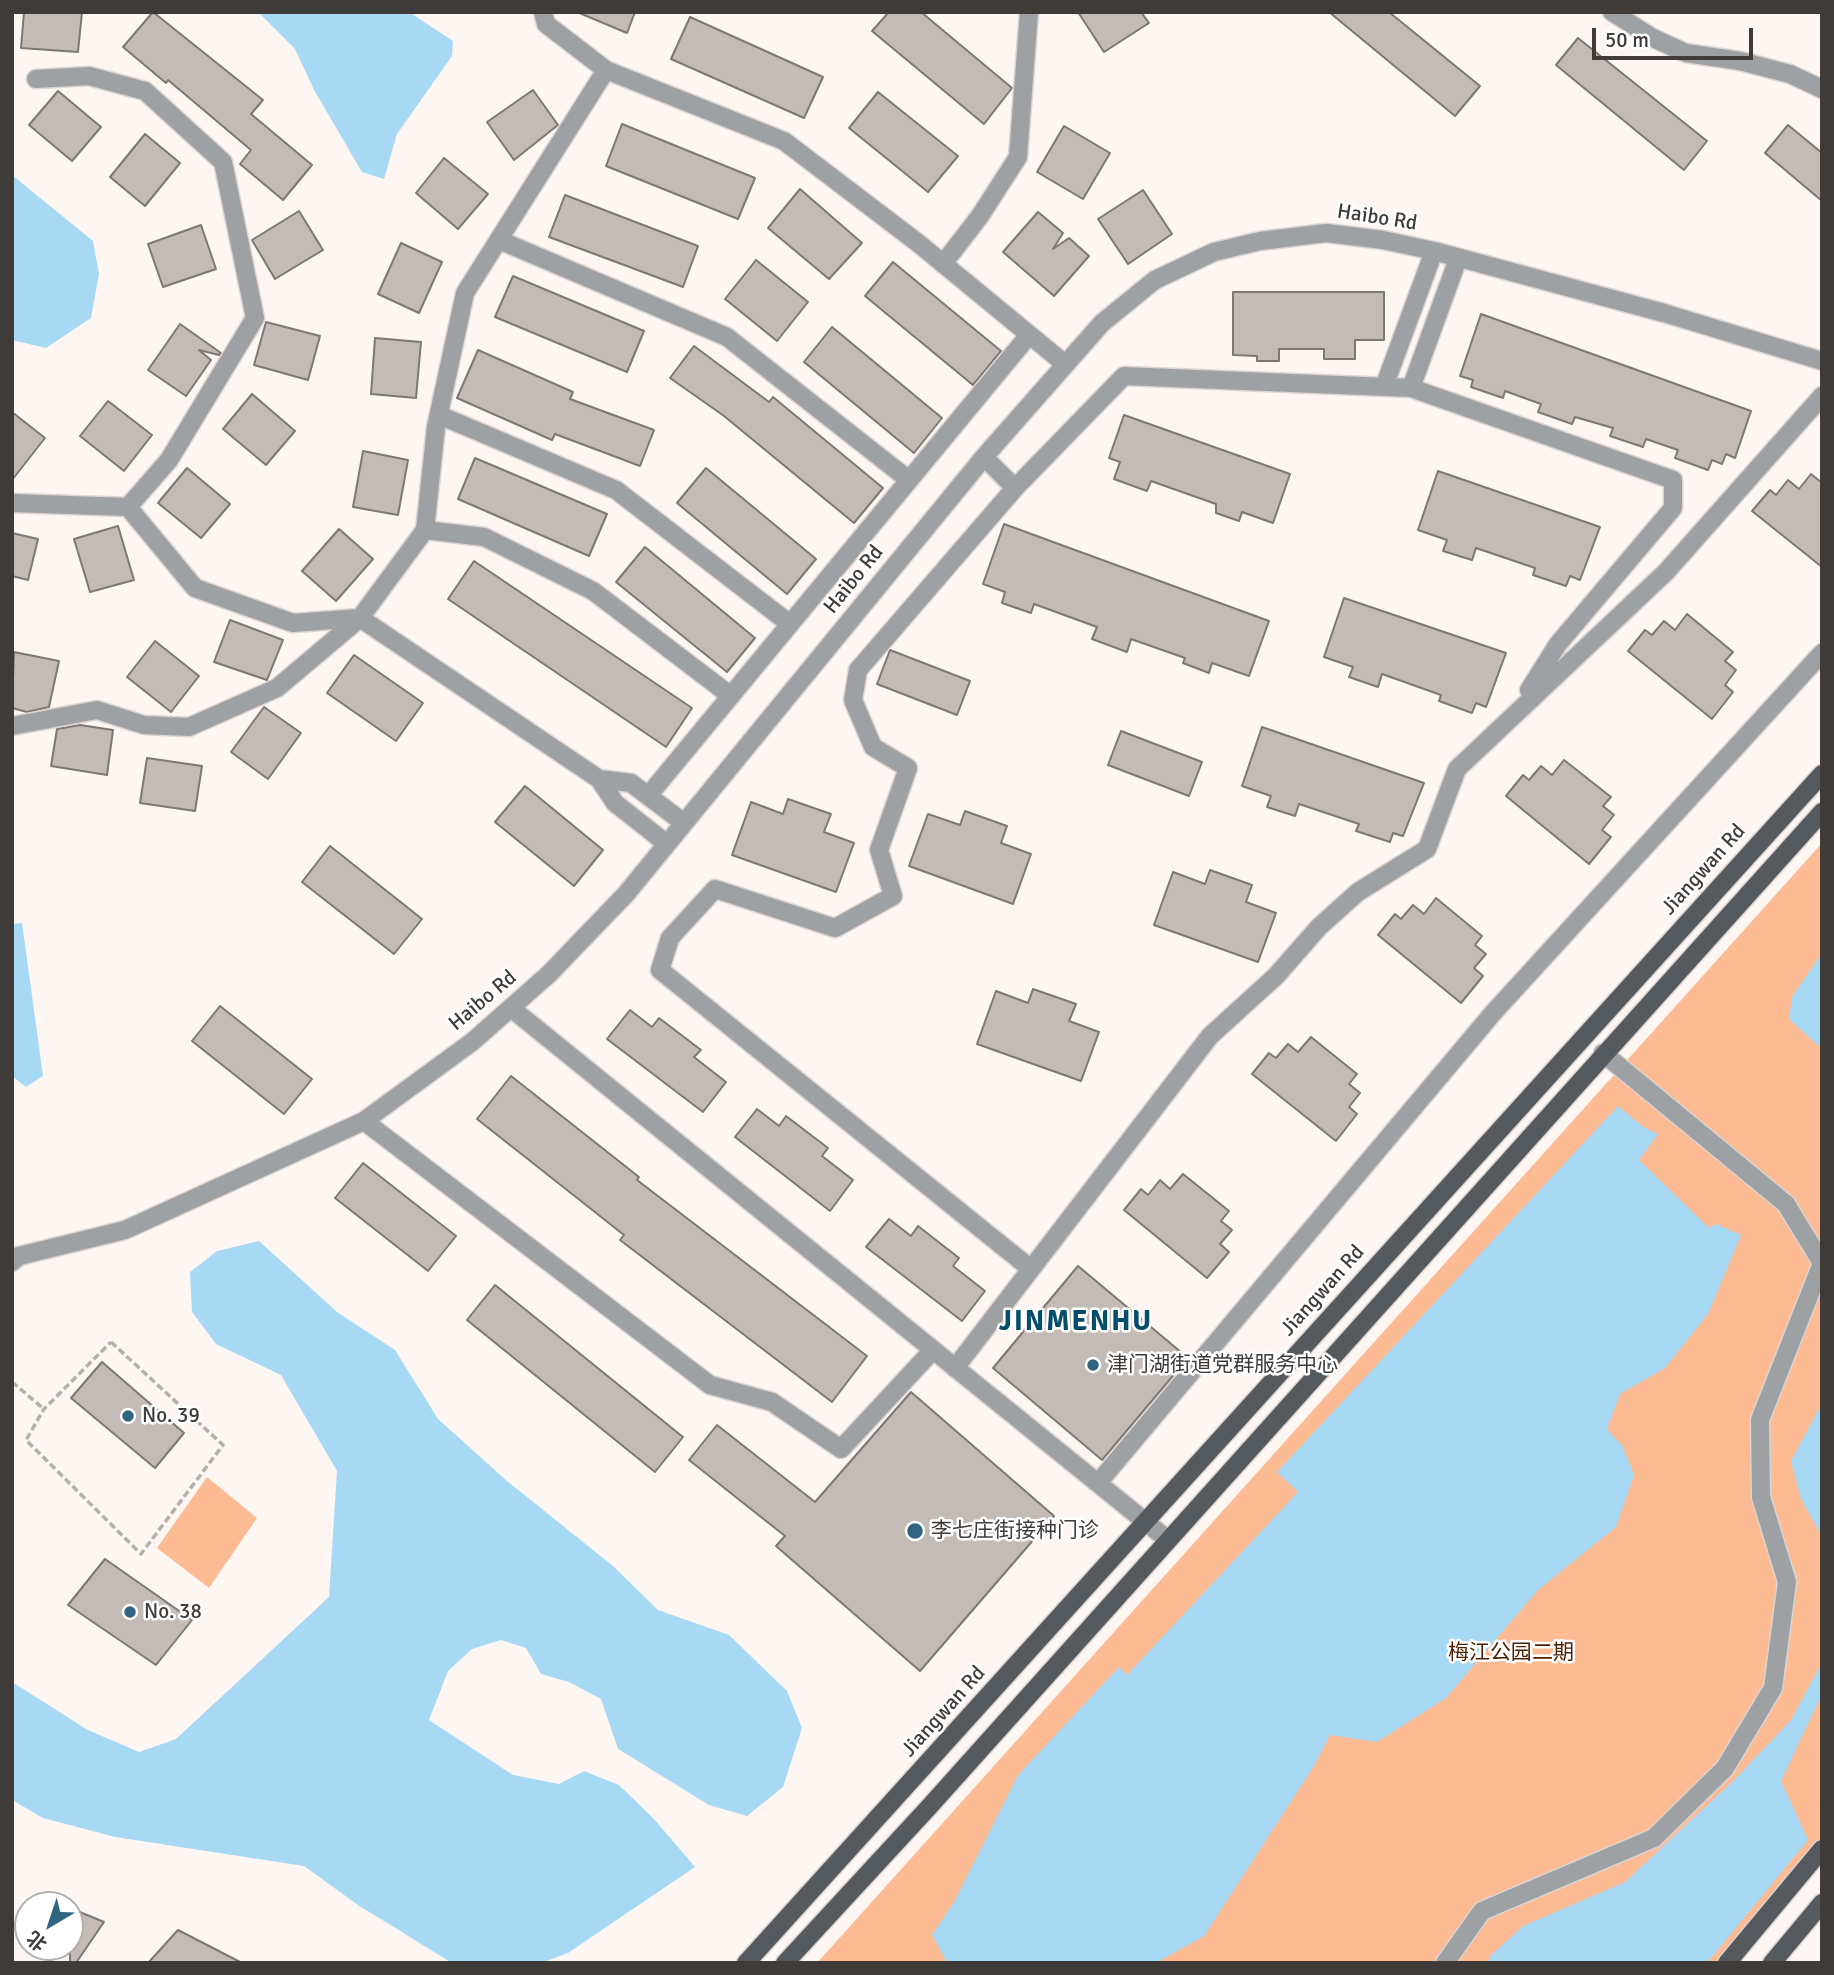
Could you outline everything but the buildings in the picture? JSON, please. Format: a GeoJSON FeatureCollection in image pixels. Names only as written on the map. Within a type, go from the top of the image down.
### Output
{"type":"FeatureCollection","features":[{"type":"Feature","properties":{"kind":"main road","name":"Jiangwan Rd"},"geometry":{"type":"LineString","coordinates":[[746,1963],[1822,774]]}},
{"type":"Feature","properties":{"kind":"main road"},"geometry":{"type":"LineString","coordinates":[[785,1963],[1822,812]]}},
{"type":"Feature","properties":{"kind":"main road"},"geometry":{"type":"LineString","coordinates":[[1727,1963],[1822,1849]]}},
{"type":"Feature","properties":{"kind":"main road"},"geometry":{"type":"LineString","coordinates":[[1772,1963],[1822,1903]]}},
{"type":"Feature","properties":{"kind":"street"},"geometry":{"type":"LineString","coordinates":[[543,12],[546,24],[606,70],[784,141],[943,264],[1065,364]]}},
{"type":"Feature","properties":{"kind":"street"},"geometry":{"type":"LineString","coordinates":[[943,264],[980,216],[1018,158],[1029,12]]}},
{"type":"Feature","properties":{"kind":"street"},"geometry":{"type":"LineString","coordinates":[[1612,12],[1653,38],[1686,53],[1740,61],[1790,74],[1822,89]]}},
{"type":"Feature","properties":{"kind":"street"},"geometry":{"type":"LineString","coordinates":[[12,726],[97,710],[144,725],[189,727],[277,688],[360,618],[425,530],[439,415],[465,293],[606,70]]}},
{"type":"Feature","properties":{"kind":"street"},"geometry":{"type":"LineString","coordinates":[[36,79],[89,76],[145,91],[223,162],[255,318],[169,460],[128,507]]}},
{"type":"Feature","properties":{"kind":"street","name":"Haibo Rd"},"geometry":{"type":"LineString","coordinates":[[12,1262],[19,1256],[125,1230],[364,1121],[472,1042],[549,974],[626,894],[984,457],[1102,323],[1156,281],[1214,253],[1260,241],[1326,233],[1383,240],[1434,251],[1664,313],[1822,361]]}},
{"type":"Feature","properties":{"kind":"street"},"geometry":{"type":"LineString","coordinates":[[499,240],[727,337],[909,480]]}},
{"type":"Feature","properties":{"kind":"street"},"geometry":{"type":"LineString","coordinates":[[1384,387],[1434,251]]}},
{"type":"Feature","properties":{"kind":"street"},"geometry":{"type":"LineString","coordinates":[[1411,388],[1458,259]]}},
{"type":"Feature","properties":{"kind":"street"},"geometry":{"type":"LineString","coordinates":[[648,796],[1029,335]]}},
{"type":"Feature","properties":{"kind":"street"},"geometry":{"type":"LineString","coordinates":[[1031,1269],[660,970],[670,938],[715,889],[835,928],[893,896],[879,850],[908,768],[873,747],[853,700],[858,670],[1015,488],[1124,376],[1411,388],[1673,480],[1673,508],[1558,644],[1514,713]]}},
{"type":"Feature","properties":{"kind":"street"},"geometry":{"type":"LineString","coordinates":[[956,1368],[1210,1036],[1276,976],[1319,927],[1359,892],[1427,849],[1457,769],[1666,572],[1822,396]]}},
{"type":"Feature","properties":{"kind":"street"},"geometry":{"type":"LineString","coordinates":[[439,415],[617,489],[790,624]]}},
{"type":"Feature","properties":{"kind":"street"},"geometry":{"type":"LineString","coordinates":[[984,457],[1015,488]]}},
{"type":"Feature","properties":{"kind":"street"},"geometry":{"type":"LineString","coordinates":[[12,503],[128,507],[195,588],[293,623],[360,618],[599,779],[615,803],[667,844]]}},
{"type":"Feature","properties":{"kind":"street"},"geometry":{"type":"LineString","coordinates":[[425,530],[484,537],[593,591],[731,695]]}},
{"type":"Feature","properties":{"kind":"street"},"geometry":{"type":"LineString","coordinates":[[1098,1483],[1493,1013],[1822,653]]}},
{"type":"Feature","properties":{"kind":"street"},"geometry":{"type":"LineString","coordinates":[[599,779],[631,783],[684,823]]}},
{"type":"Feature","properties":{"kind":"street"},"geometry":{"type":"LineString","coordinates":[[511,1008],[1168,1540]]}},
{"type":"Feature","properties":{"kind":"street"},"geometry":{"type":"LineString","coordinates":[[1445,1963],[1482,1911],[1654,1838],[1725,1768],[1773,1688],[1787,1582],[1761,1497],[1760,1420],[1822,1263],[1786,1204],[1603,1053]]}},
{"type":"Feature","properties":{"kind":"street"},"geometry":{"type":"LineString","coordinates":[[364,1121],[710,1385],[772,1402],[841,1449],[933,1350]]}},
{"type":"Feature","properties":{"kind":"path"},"geometry":{"type":"LineString","coordinates":[[111,1342],[223,1445],[141,1554],[26,1440],[44,1409],[111,1342]]}},
{"type":"Feature","properties":{"kind":"path"},"geometry":{"type":"LineString","coordinates":[[12,1382],[44,1409]]}},
{"type":"Feature","properties":{"kind":"green space","name":"梅江公园二期"},"geometry":{"type":"Polygon","coordinates":[[[1822,843],[1822,1846],[1726,1963],[817,1963],[1822,843]]]}},
{"type":"Feature","properties":{"kind":"green space"},"geometry":{"type":"Polygon","coordinates":[[[207,1477],[257,1518],[209,1588],[157,1548],[207,1477]]]}},
{"type":"Feature","properties":{"kind":"water"},"geometry":{"type":"Polygon","coordinates":[[[258,12],[409,12],[453,41],[452,56],[397,134],[384,179],[362,172],[314,90],[295,49],[258,12]]]}},
{"type":"Feature","properties":{"kind":"water"},"geometry":{"type":"Polygon","coordinates":[[[12,175],[93,241],[99,274],[91,318],[46,348],[12,340],[12,175]]]}},
{"type":"Feature","properties":{"kind":"water"},"geometry":{"type":"Polygon","coordinates":[[[22,923],[43,1076],[26,1087],[12,1076],[12,924],[22,923]]]}},
{"type":"Feature","properties":{"kind":"water"},"geometry":{"type":"Polygon","coordinates":[[[1822,953],[1822,1049],[1789,1019],[1792,997],[1822,953]]]}},
{"type":"Feature","properties":{"kind":"water"},"geometry":{"type":"Polygon","coordinates":[[[1618,1106],[1643,1127],[1658,1134],[1639,1160],[1709,1228],[1716,1224],[1741,1235],[1708,1314],[1665,1368],[1620,1394],[1607,1429],[1623,1447],[1634,1475],[1616,1527],[1538,1590],[1446,1698],[1377,1742],[1330,1735],[1314,1766],[1204,1936],[1156,1963],[947,1963],[932,1935],[954,1902],[1018,1775],[1119,1667],[1127,1675],[1298,1492],[1277,1472],[1618,1106]]]}},
{"type":"Feature","properties":{"kind":"water"},"geometry":{"type":"Polygon","coordinates":[[[259,1241],[337,1312],[395,1350],[438,1419],[507,1481],[613,1566],[658,1610],[729,1635],[787,1691],[802,1728],[783,1787],[747,1816],[709,1805],[618,1749],[601,1699],[569,1682],[541,1674],[526,1648],[501,1640],[472,1649],[448,1671],[429,1720],[513,1775],[559,1784],[584,1771],[619,1785],[654,1819],[695,1867],[568,1953],[541,1963],[452,1963],[358,1905],[304,1866],[115,1837],[43,1818],[12,1800],[12,1682],[88,1730],[139,1752],[176,1739],[329,1597],[337,1471],[281,1375],[216,1344],[192,1312],[190,1272],[217,1251],[259,1241]]]}},
{"type":"Feature","properties":{"kind":"water"},"geometry":{"type":"Polygon","coordinates":[[[1822,1403],[1822,1537],[1801,1499],[1791,1461],[1822,1403]]]}},
{"type":"Feature","properties":{"kind":"water"},"geometry":{"type":"Polygon","coordinates":[[[1822,1662],[1822,1694],[1781,1781],[1808,1840],[1707,1963],[1488,1963],[1490,1956],[1523,1926],[1625,1882],[1734,1780],[1791,1720],[1822,1662]]]}},
{"type":"Feature","properties":{"kind":"place","name":"津门湖街道党群服务中心"},"geometry":{"type":"Point","coordinates":[1093,1365]}},
{"type":"Feature","properties":{"kind":"place","name":"No. 39"},"geometry":{"type":"Point","coordinates":[128,1416]}},
{"type":"Feature","properties":{"kind":"place","name":"李七庄街接种门诊"},"geometry":{"type":"Point","coordinates":[915,1531]}},
{"type":"Feature","properties":{"kind":"place","name":"No. 38"},"geometry":{"type":"Point","coordinates":[130,1612]}},
{"type":"Feature","properties":{"kind":"district","name":"JINMENHU"},"geometry":{"type":"Point","coordinates":[1076,1323]}}]}
